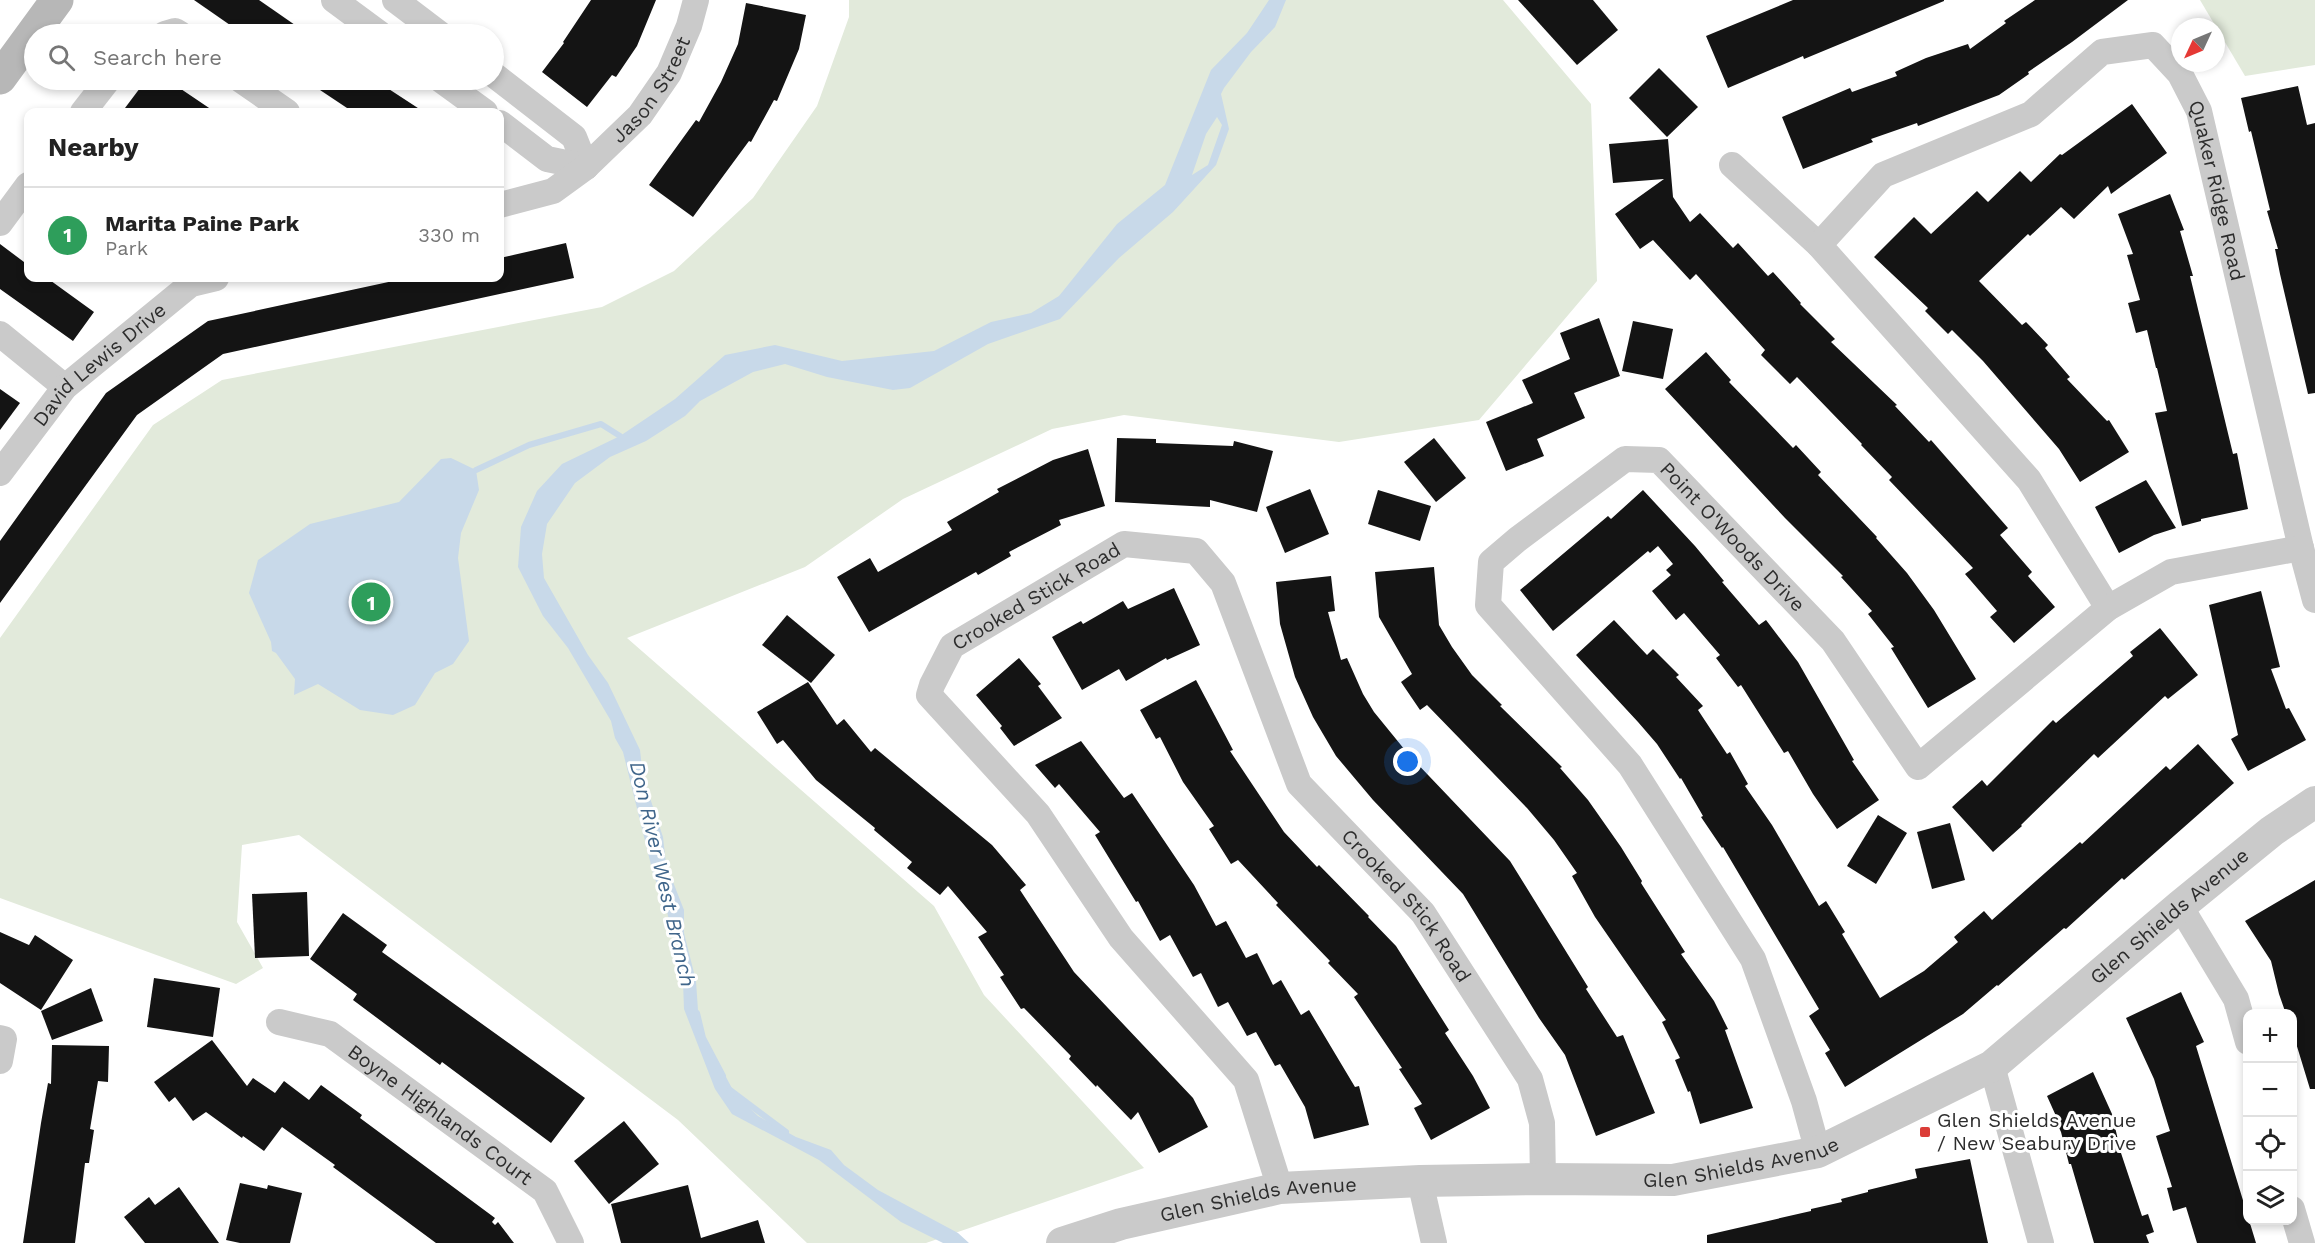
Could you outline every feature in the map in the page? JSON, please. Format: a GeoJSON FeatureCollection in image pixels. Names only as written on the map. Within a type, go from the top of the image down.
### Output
{"type":"FeatureCollection","features":[{"type":"Feature","properties":{"kind":"main road"},"geometry":{"type":"LineString","coordinates":[[39,24],[57,0]]}},
{"type":"Feature","properties":{"kind":"main road"},"geometry":{"type":"LineString","coordinates":[[0,78],[24,45]]}},
{"type":"Feature","properties":{"kind":"street"},"geometry":{"type":"LineString","coordinates":[[334,0],[366,24]]}},
{"type":"Feature","properties":{"kind":"street"},"geometry":{"type":"LineString","coordinates":[[395,0],[427,24]]}},
{"type":"Feature","properties":{"kind":"street","name":"Jason Street"},"geometry":{"type":"LineString","coordinates":[[586,167],[640,115],[669,73],[696,0]]}},
{"type":"Feature","properties":{"kind":"street","name":"Quaker Ridge Road"},"geometry":{"type":"LineString","coordinates":[[1819,245],[1883,175],[2031,114],[2102,52],[2153,45],[2180,74],[2199,111],[2315,600]]}},
{"type":"Feature","properties":{"kind":"street"},"geometry":{"type":"LineString","coordinates":[[504,83],[574,137],[586,167]]}},
{"type":"Feature","properties":{"kind":"street"},"geometry":{"type":"LineString","coordinates":[[86,108],[100,90]]}},
{"type":"Feature","properties":{"kind":"street"},"geometry":{"type":"LineString","coordinates":[[255,90],[280,108]]}},
{"type":"Feature","properties":{"kind":"street"},"geometry":{"type":"LineString","coordinates":[[455,90],[480,108]]}},
{"type":"Feature","properties":{"kind":"street"},"geometry":{"type":"LineString","coordinates":[[504,126],[547,159],[586,167]]}},
{"type":"Feature","properties":{"kind":"street"},"geometry":{"type":"LineString","coordinates":[[1732,165],[1819,245],[2029,480],[2108,608]]}},
{"type":"Feature","properties":{"kind":"street"},"geometry":{"type":"LineString","coordinates":[[504,204],[553,191],[586,167]]}},
{"type":"Feature","properties":{"kind":"street"},"geometry":{"type":"LineString","coordinates":[[0,223],[24,190]]}},
{"type":"Feature","properties":{"kind":"street","name":"David Lewis Drive"},"geometry":{"type":"LineString","coordinates":[[0,473],[65,387],[191,284],[199,282]]}},
{"type":"Feature","properties":{"kind":"street"},"geometry":{"type":"LineString","coordinates":[[0,334],[65,387]]}},
{"type":"Feature","properties":{"kind":"street","name":"Point O'Woods Drive"},"geometry":{"type":"LineString","coordinates":[[1818,1152],[1804,1101],[1753,959],[1630,765],[1488,605],[1491,562],[1625,459],[1659,460],[1833,641],[1918,767],[2108,608],[2171,572],[2301,548]]}},
{"type":"Feature","properties":{"kind":"street","name":"Crooked Stick Road"},"geometry":{"type":"LineString","coordinates":[[1280,1188],[1246,1080],[1121,938],[1038,814],[929,695],[952,646],[1124,544],[1196,551],[1223,583],[1299,784],[1423,913],[1530,1079],[1542,1123],[1543,1179]]}},
{"type":"Feature","properties":{"kind":"street","name":"Glen Shields Avenue"},"geometry":{"type":"LineString","coordinates":[[1062,1243],[1120,1224],[1280,1188],[1420,1181],[1673,1180],[1818,1152],[1992,1066],[2180,906],[2272,831],[2315,802]]}},
{"type":"Feature","properties":{"kind":"street"},"geometry":{"type":"LineString","coordinates":[[2180,906],[2236,999],[2243,1026]]}},
{"type":"Feature","properties":{"kind":"street","name":"Boyne Highlands Court"},"geometry":{"type":"LineString","coordinates":[[279,1022],[330,1034],[518,1170],[545,1191],[571,1243]]}},
{"type":"Feature","properties":{"kind":"street"},"geometry":{"type":"LineString","coordinates":[[0,1038],[4,1039],[0,1061]]}},
{"type":"Feature","properties":{"kind":"street"},"geometry":{"type":"LineString","coordinates":[[1992,1066],[2042,1243]]}},
{"type":"Feature","properties":{"kind":"street"},"geometry":{"type":"LineString","coordinates":[[1420,1181],[1434,1243]]}},
{"type":"Feature","properties":{"kind":"street"},"geometry":{"type":"LineString","coordinates":[[2297,1225],[2302,1243]]}},
{"type":"Feature","properties":{"kind":"green space"},"geometry":{"type":"Polygon","coordinates":[[[849,0],[1503,0],[1591,104],[1597,281],[1479,420],[1339,442],[1124,415],[1052,429],[903,499],[805,567],[627,638],[934,906],[984,995],[1144,1168],[926,1243],[807,1243],[678,1120],[299,835],[242,845],[237,922],[263,968],[236,984],[0,898],[0,638],[153,425],[222,380],[602,307],[674,271],[753,198],[817,106],[849,17],[849,0]]]}},
{"type":"Feature","properties":{"kind":"green space"},"geometry":{"type":"Polygon","coordinates":[[[2200,0],[2315,0],[2315,65],[2245,76],[2225,42],[2225,18],[2211,18],[2200,0]]]}},
{"type":"Feature","properties":{"kind":"water"},"geometry":{"type":"Polygon","coordinates":[[[1269,0],[1286,0],[1275,27],[1251,52],[1221,94],[1229,129],[1216,165],[1173,212],[1119,258],[1060,319],[988,344],[910,388],[893,390],[827,377],[785,364],[753,372],[700,401],[685,416],[646,441],[610,457],[575,483],[547,524],[542,554],[544,578],[588,655],[608,683],[640,750],[643,777],[663,837],[666,864],[684,910],[684,933],[696,981],[699,1025],[717,1067],[726,1077],[735,1094],[758,1116],[796,1137],[831,1150],[844,1165],[878,1190],[958,1233],[969,1243],[943,1243],[901,1222],[819,1160],[732,1114],[715,1089],[684,1009],[682,955],[674,920],[654,877],[623,752],[615,738],[611,721],[568,648],[543,616],[518,567],[521,527],[537,491],[562,464],[620,436],[675,399],[725,355],[775,345],[842,361],[934,351],[991,322],[1031,313],[1059,296],[1117,224],[1165,185],[1211,70],[1247,33],[1269,0]],[[1217,117],[1206,134],[1192,175],[1208,165],[1222,125],[1217,117]]]}},
{"type":"Feature","properties":{"kind":"water"},"geometry":{"type":"Polygon","coordinates":[[[451,458],[476,470],[479,490],[461,533],[458,558],[469,641],[453,664],[435,673],[415,705],[393,715],[360,710],[318,684],[294,695],[295,679],[276,653],[272,651],[271,642],[249,593],[258,560],[310,524],[399,502],[441,459],[451,458]]]}},
{"type":"Feature","properties":{"kind":"building"},"geometry":{"type":"Polygon","coordinates":[[[194,0],[259,0],[294,24],[229,24],[194,0]]]}},
{"type":"Feature","properties":{"kind":"building"},"geometry":{"type":"Polygon","coordinates":[[[591,0],[656,0],[637,46],[616,77],[612,75],[587,107],[542,72],[564,43],[591,0]]]}},
{"type":"Feature","properties":{"kind":"building"},"geometry":{"type":"Polygon","coordinates":[[[1518,0],[1593,0],[1618,30],[1577,65],[1518,0]]]}},
{"type":"Feature","properties":{"kind":"building"},"geometry":{"type":"Polygon","coordinates":[[[1793,0],[1944,1],[1728,88],[1706,36],[1793,0]]]}},
{"type":"Feature","properties":{"kind":"building"},"geometry":{"type":"Polygon","coordinates":[[[2035,0],[2128,0],[1999,95],[1918,126],[1917,123],[1871,139],[1873,142],[1803,169],[1782,117],[1850,88],[1852,92],[1897,76],[1895,72],[1926,58],[1968,44],[1970,49],[2006,23],[2004,21],[2035,0]]]}},
{"type":"Feature","properties":{"kind":"building"},"geometry":{"type":"Polygon","coordinates":[[[746,3],[806,15],[799,49],[777,101],[774,100],[751,142],[749,141],[693,217],[649,185],[696,120],[699,122],[721,82],[738,44],[746,3]]]}},
{"type":"Feature","properties":{"kind":"building"},"geometry":{"type":"Polygon","coordinates":[[[1659,68],[1698,107],[1667,137],[1629,98],[1659,68]]]}},
{"type":"Feature","properties":{"kind":"building"},"geometry":{"type":"Polygon","coordinates":[[[2298,86],[2307,125],[2315,123],[2315,393],[2308,394],[2280,274],[2275,249],[2278,249],[2267,211],[2270,210],[2241,98],[2298,86]]]}},
{"type":"Feature","properties":{"kind":"building"},"geometry":{"type":"Polygon","coordinates":[[[138,90],[182,90],[209,108],[125,108],[138,90]]]}},
{"type":"Feature","properties":{"kind":"building"},"geometry":{"type":"Polygon","coordinates":[[[320,90],[390,90],[418,108],[347,108],[320,90]]]}},
{"type":"Feature","properties":{"kind":"building"},"geometry":{"type":"Polygon","coordinates":[[[2132,104],[2167,153],[2111,194],[2108,186],[2074,219],[2061,207],[2030,236],[2028,234],[1979,281],[2022,325],[2026,322],[2048,345],[2045,348],[2070,377],[2067,379],[2107,421],[2109,420],[2129,452],[2080,482],[2059,449],[1983,361],[1952,330],[1948,334],[1925,311],[1928,308],[1874,257],[1914,217],[1931,234],[1977,191],[1988,202],[2020,171],[2031,182],[2060,154],[2062,155],[2132,104]]]}},
{"type":"Feature","properties":{"kind":"building"},"geometry":{"type":"Polygon","coordinates":[[[1668,139],[1673,197],[1690,222],[1700,213],[1733,248],[1738,243],[1768,276],[1773,272],[1800,304],[1835,339],[1831,342],[1897,405],[1895,406],[1929,442],[1931,440],[2008,528],[2000,535],[2032,572],[2028,576],[2055,607],[2014,643],[1990,617],[1997,611],[1965,574],[1973,568],[1889,480],[1892,477],[1862,444],[1797,377],[1790,384],[1761,355],[1765,350],[1696,274],[1690,280],[1653,240],[1640,249],[1615,214],[1664,179],[1613,183],[1609,144],[1668,139]]]}},
{"type":"Feature","properties":{"kind":"building"},"geometry":{"type":"Polygon","coordinates":[[[2170,194],[2184,230],[2180,231],[2193,276],[2190,276],[2233,454],[2237,453],[2248,509],[2201,519],[2201,521],[2182,526],[2155,413],[2167,411],[2147,330],[2136,333],[2128,303],[2140,300],[2127,255],[2133,254],[2118,214],[2170,194]]]}},
{"type":"Feature","properties":{"kind":"building"},"geometry":{"type":"Polygon","coordinates":[[[566,243],[574,278],[223,354],[137,415],[0,603],[0,541],[106,393],[208,321],[388,282],[504,282],[504,257],[566,243]]]}},
{"type":"Feature","properties":{"kind":"building"},"geometry":{"type":"Polygon","coordinates":[[[0,244],[24,262],[24,282],[53,282],[94,312],[73,341],[0,289],[0,244]]]}},
{"type":"Feature","properties":{"kind":"building"},"geometry":{"type":"Polygon","coordinates":[[[1599,318],[1620,376],[1574,393],[1585,418],[1537,439],[1544,456],[1506,471],[1486,422],[1533,403],[1522,380],[1570,359],[1560,333],[1599,318]]]}},
{"type":"Feature","properties":{"kind":"building"},"geometry":{"type":"Polygon","coordinates":[[[1633,321],[1673,329],[1663,379],[1622,371],[1633,321]]]}},
{"type":"Feature","properties":{"kind":"building"},"geometry":{"type":"Polygon","coordinates":[[[1706,352],[1731,380],[1729,382],[1793,448],[1796,445],[1821,472],[1818,475],[1877,537],[1907,573],[1934,610],[1976,679],[1928,708],[1891,648],[1894,647],[1868,614],[1872,611],[1841,577],[1843,576],[1785,518],[1665,389],[1706,352]]]}},
{"type":"Feature","properties":{"kind":"building"},"geometry":{"type":"Polygon","coordinates":[[[0,389],[20,403],[0,430],[0,389]]]}},
{"type":"Feature","properties":{"kind":"building"},"geometry":{"type":"Polygon","coordinates":[[[1117,438],[1156,439],[1156,443],[1233,446],[1234,441],[1273,451],[1257,512],[1210,500],[1210,507],[1115,502],[1117,438]]]}},
{"type":"Feature","properties":{"kind":"building"},"geometry":{"type":"Polygon","coordinates":[[[1434,438],[1466,478],[1436,502],[1404,462],[1434,438]]]}},
{"type":"Feature","properties":{"kind":"building"},"geometry":{"type":"Polygon","coordinates":[[[1088,449],[1105,506],[1059,520],[1061,525],[1009,552],[1011,556],[978,575],[976,572],[869,632],[837,577],[870,558],[878,572],[952,530],[947,522],[999,492],[997,489],[1053,460],[1088,449]]]}},
{"type":"Feature","properties":{"kind":"building"},"geometry":{"type":"Polygon","coordinates":[[[2146,480],[2176,528],[2154,535],[2119,553],[2095,507],[2146,480]]]}},
{"type":"Feature","properties":{"kind":"building"},"geometry":{"type":"Polygon","coordinates":[[[1310,489],[1329,534],[1285,553],[1266,507],[1310,489]]]}},
{"type":"Feature","properties":{"kind":"building"},"geometry":{"type":"Polygon","coordinates":[[[1378,490],[1431,506],[1420,541],[1368,524],[1378,490]]]}},
{"type":"Feature","properties":{"kind":"building"},"geometry":{"type":"Polygon","coordinates":[[[1643,490],[1695,546],[1759,625],[1766,620],[1798,662],[1854,760],[1852,761],[1879,800],[1837,829],[1788,751],[1784,753],[1741,685],[1738,687],[1716,658],[1720,655],[1684,613],[1676,620],[1652,591],[1671,575],[1666,570],[1673,564],[1658,546],[1650,553],[1648,551],[1553,631],[1520,590],[1608,516],[1611,519],[1643,490]]]}},
{"type":"Feature","properties":{"kind":"building"},"geometry":{"type":"Polygon","coordinates":[[[1434,567],[1439,625],[1472,675],[1562,767],[1560,768],[1588,800],[1621,847],[1685,952],[1681,954],[1714,1001],[1728,1029],[1725,1030],[1753,1108],[1700,1124],[1690,1091],[1688,1092],[1675,1060],[1680,1058],[1662,1022],[1666,1020],[1595,917],[1572,876],[1577,873],[1554,840],[1527,808],[1427,705],[1420,710],[1401,682],[1412,674],[1379,617],[1375,572],[1434,567]]]}},
{"type":"Feature","properties":{"kind":"building"},"geometry":{"type":"Polygon","coordinates":[[[1331,576],[1335,611],[1328,612],[1341,660],[1347,658],[1374,712],[1409,755],[1510,861],[1617,1037],[1623,1035],[1655,1113],[1596,1136],[1565,1055],[1539,1018],[1463,894],[1373,800],[1336,756],[1313,717],[1295,677],[1280,624],[1276,582],[1331,576]]]}},
{"type":"Feature","properties":{"kind":"building"},"geometry":{"type":"Polygon","coordinates":[[[1174,588],[1200,645],[1167,660],[1166,658],[1126,681],[1119,669],[1082,690],[1052,637],[1081,621],[1083,624],[1123,601],[1128,609],[1174,588]]]}},
{"type":"Feature","properties":{"kind":"building"},"geometry":{"type":"Polygon","coordinates":[[[2261,591],[2280,667],[2271,669],[2286,709],[2289,708],[2306,740],[2248,771],[2231,739],[2238,735],[2209,605],[2261,591]]]}},
{"type":"Feature","properties":{"kind":"building"},"geometry":{"type":"Polygon","coordinates":[[[787,615],[835,655],[811,683],[762,645],[787,615]]]}},
{"type":"Feature","properties":{"kind":"building"},"geometry":{"type":"Polygon","coordinates":[[[1614,620],[1647,655],[1653,649],[1679,675],[1676,677],[1703,706],[1698,710],[1727,754],[1730,752],[1748,784],[1745,786],[1772,825],[1819,906],[1826,901],[1845,932],[1842,934],[1880,998],[1924,971],[1958,942],[1954,937],[1984,911],[1992,920],[2080,842],[2082,844],[2166,766],[2170,770],[2198,744],[2234,783],[2124,880],[2122,878],[2066,929],[2064,928],[1963,1014],[1845,1087],[1825,1053],[1830,1050],[1809,1016],[1819,1009],[1723,847],[1701,817],[1703,816],[1681,778],[1657,744],[1576,655],[1614,620]]]}},
{"type":"Feature","properties":{"kind":"building"},"geometry":{"type":"Polygon","coordinates":[[[2160,628],[2198,675],[2168,699],[2165,696],[2098,758],[2094,754],[1993,852],[1952,807],[1982,780],[1987,786],[2053,720],[2056,723],[2133,656],[2130,652],[2160,628]]]}},
{"type":"Feature","properties":{"kind":"building"},"geometry":{"type":"Polygon","coordinates":[[[1019,658],[1041,684],[1038,686],[1062,718],[1014,746],[1000,728],[1002,726],[976,695],[1019,658]]]}},
{"type":"Feature","properties":{"kind":"building"},"geometry":{"type":"Polygon","coordinates":[[[1196,680],[1233,750],[1230,751],[1284,832],[1317,867],[1319,865],[1396,946],[1449,1030],[1445,1033],[1473,1076],[1490,1108],[1431,1140],[1414,1108],[1422,1104],[1399,1069],[1402,1068],[1354,997],[1358,994],[1238,860],[1231,864],[1209,829],[1214,826],[1183,782],[1160,737],[1156,739],[1140,710],[1196,680]]]}},
{"type":"Feature","properties":{"kind":"building"},"geometry":{"type":"Polygon","coordinates":[[[808,682],[837,725],[844,719],[871,752],[875,748],[992,845],[1026,885],[1020,890],[1074,972],[1193,1098],[1208,1127],[1159,1153],[1138,1112],[1131,1120],[1069,1059],[1071,1056],[1024,1008],[1021,1009],[1000,977],[1004,975],[978,937],[987,932],[948,886],[940,895],[907,868],[912,862],[874,830],[875,828],[816,780],[783,740],[777,744],[757,712],[808,682]]]}},
{"type":"Feature","properties":{"kind":"building"},"geometry":{"type":"Polygon","coordinates":[[[1081,741],[1124,798],[1132,793],[1194,885],[1216,926],[1226,921],[1246,958],[1257,953],[1273,985],[1281,980],[1301,1015],[1309,1010],[1355,1087],[1359,1086],[1369,1125],[1314,1139],[1305,1107],[1280,1064],[1275,1066],[1256,1032],[1247,1036],[1228,1002],[1218,1007],[1201,973],[1193,977],[1170,935],[1160,941],[1138,901],[1136,902],[1095,835],[1100,832],[1059,784],[1055,788],[1035,765],[1081,741]]]}},
{"type":"Feature","properties":{"kind":"building"},"geometry":{"type":"Polygon","coordinates":[[[1878,815],[1907,833],[1876,884],[1847,866],[1878,815]]]}},
{"type":"Feature","properties":{"kind":"building"},"geometry":{"type":"Polygon","coordinates":[[[1950,823],[1965,880],[1932,889],[1917,832],[1950,823]]]}},
{"type":"Feature","properties":{"kind":"building"},"geometry":{"type":"Polygon","coordinates":[[[2315,880],[2315,1089],[2310,1089],[2297,1046],[2297,1009],[2284,1009],[2271,961],[2245,921],[2315,880]]]}},
{"type":"Feature","properties":{"kind":"building"},"geometry":{"type":"Polygon","coordinates":[[[307,892],[309,956],[255,958],[252,894],[307,892]]]}},
{"type":"Feature","properties":{"kind":"building"},"geometry":{"type":"Polygon","coordinates":[[[343,913],[387,945],[382,952],[585,1098],[551,1143],[442,1062],[440,1065],[353,1000],[357,994],[310,959],[343,913]]]}},
{"type":"Feature","properties":{"kind":"building"},"geometry":{"type":"Polygon","coordinates":[[[0,932],[29,945],[35,935],[73,960],[41,1010],[0,983],[0,932]]]}},
{"type":"Feature","properties":{"kind":"building"},"geometry":{"type":"Polygon","coordinates":[[[154,978],[220,988],[213,1037],[147,1027],[154,978]]]}},
{"type":"Feature","properties":{"kind":"building"},"geometry":{"type":"Polygon","coordinates":[[[91,988],[103,1021],[52,1040],[41,1011],[91,988]]]}},
{"type":"Feature","properties":{"kind":"building"},"geometry":{"type":"Polygon","coordinates":[[[2181,992],[2204,1042],[2196,1046],[2243,1200],[2243,1225],[2251,1225],[2256,1243],[2197,1243],[2186,1207],[2173,1211],[2167,1188],[2172,1187],[2156,1136],[2170,1131],[2154,1079],[2126,1018],[2181,992]]]}},
{"type":"Feature","properties":{"kind":"building"},"geometry":{"type":"Polygon","coordinates":[[[212,1040],[247,1086],[253,1078],[275,1093],[284,1081],[309,1100],[321,1085],[362,1115],[360,1118],[495,1218],[492,1222],[495,1225],[498,1222],[514,1243],[436,1243],[282,1127],[264,1151],[206,1112],[193,1121],[175,1097],[169,1102],[154,1082],[212,1040]]]}},
{"type":"Feature","properties":{"kind":"building"},"geometry":{"type":"Polygon","coordinates":[[[52,1045],[109,1046],[108,1082],[98,1081],[90,1129],[94,1130],[89,1163],[85,1163],[75,1243],[23,1243],[48,1083],[51,1084],[52,1045]]]}},
{"type":"Feature","properties":{"kind":"building"},"geometry":{"type":"Polygon","coordinates":[[[2093,1072],[2112,1114],[2121,1153],[2142,1216],[2148,1214],[2154,1232],[2146,1235],[2149,1243],[2094,1243],[2061,1132],[2054,1117],[2056,1116],[2047,1096],[2093,1072]]]}},
{"type":"Feature","properties":{"kind":"building"},"geometry":{"type":"Polygon","coordinates":[[[624,1121],[659,1164],[609,1204],[574,1161],[624,1121]]]}},
{"type":"Feature","properties":{"kind":"building"},"geometry":{"type":"Polygon","coordinates":[[[1970,1159],[1988,1243],[1707,1243],[1707,1235],[1811,1211],[1811,1209],[1842,1202],[1841,1199],[1868,1192],[1868,1190],[1917,1178],[1915,1169],[1970,1159]]]}},
{"type":"Feature","properties":{"kind":"building"},"geometry":{"type":"Polygon","coordinates":[[[240,1183],[267,1189],[268,1185],[302,1193],[290,1243],[240,1243],[226,1240],[240,1183]]]}},
{"type":"Feature","properties":{"kind":"building"},"geometry":{"type":"Polygon","coordinates":[[[688,1185],[701,1238],[758,1220],[765,1243],[621,1243],[611,1204],[688,1185]]]}},
{"type":"Feature","properties":{"kind":"building"},"geometry":{"type":"Polygon","coordinates":[[[179,1187],[219,1243],[145,1243],[124,1217],[149,1197],[155,1205],[179,1187]]]}},
{"type":"Feature","properties":{"kind":"waterway"},"geometry":{"type":"LineString","coordinates":[[476,470],[529,445],[601,424],[620,436]]}},
{"type":"Feature","properties":{"kind":"waterway","name":"Don River West Branch"},"geometry":{"type":"LineString","coordinates":[[668,903],[684,969]]}},
{"type":"Feature","properties":{"kind":"waterway","name":"Don River West Branch"},"geometry":{"type":"LineString","coordinates":[[697,1013],[703,1038],[723,1076]]}},
{"type":"Feature","properties":{"kind":"waterway","name":"Don River West Branch"},"geometry":{"type":"LineString","coordinates":[[730,1090],[786,1132]]}},
{"type":"Feature","properties":{"kind":"place","name":"Marita Paine Park"},"geometry":{"type":"Point","coordinates":[371,602]}},
{"type":"Feature","properties":{"kind":"place","name":"Glen Shields Avenue / New Seabury Drive"},"geometry":{"type":"Point","coordinates":[1925,1132]}}]}
